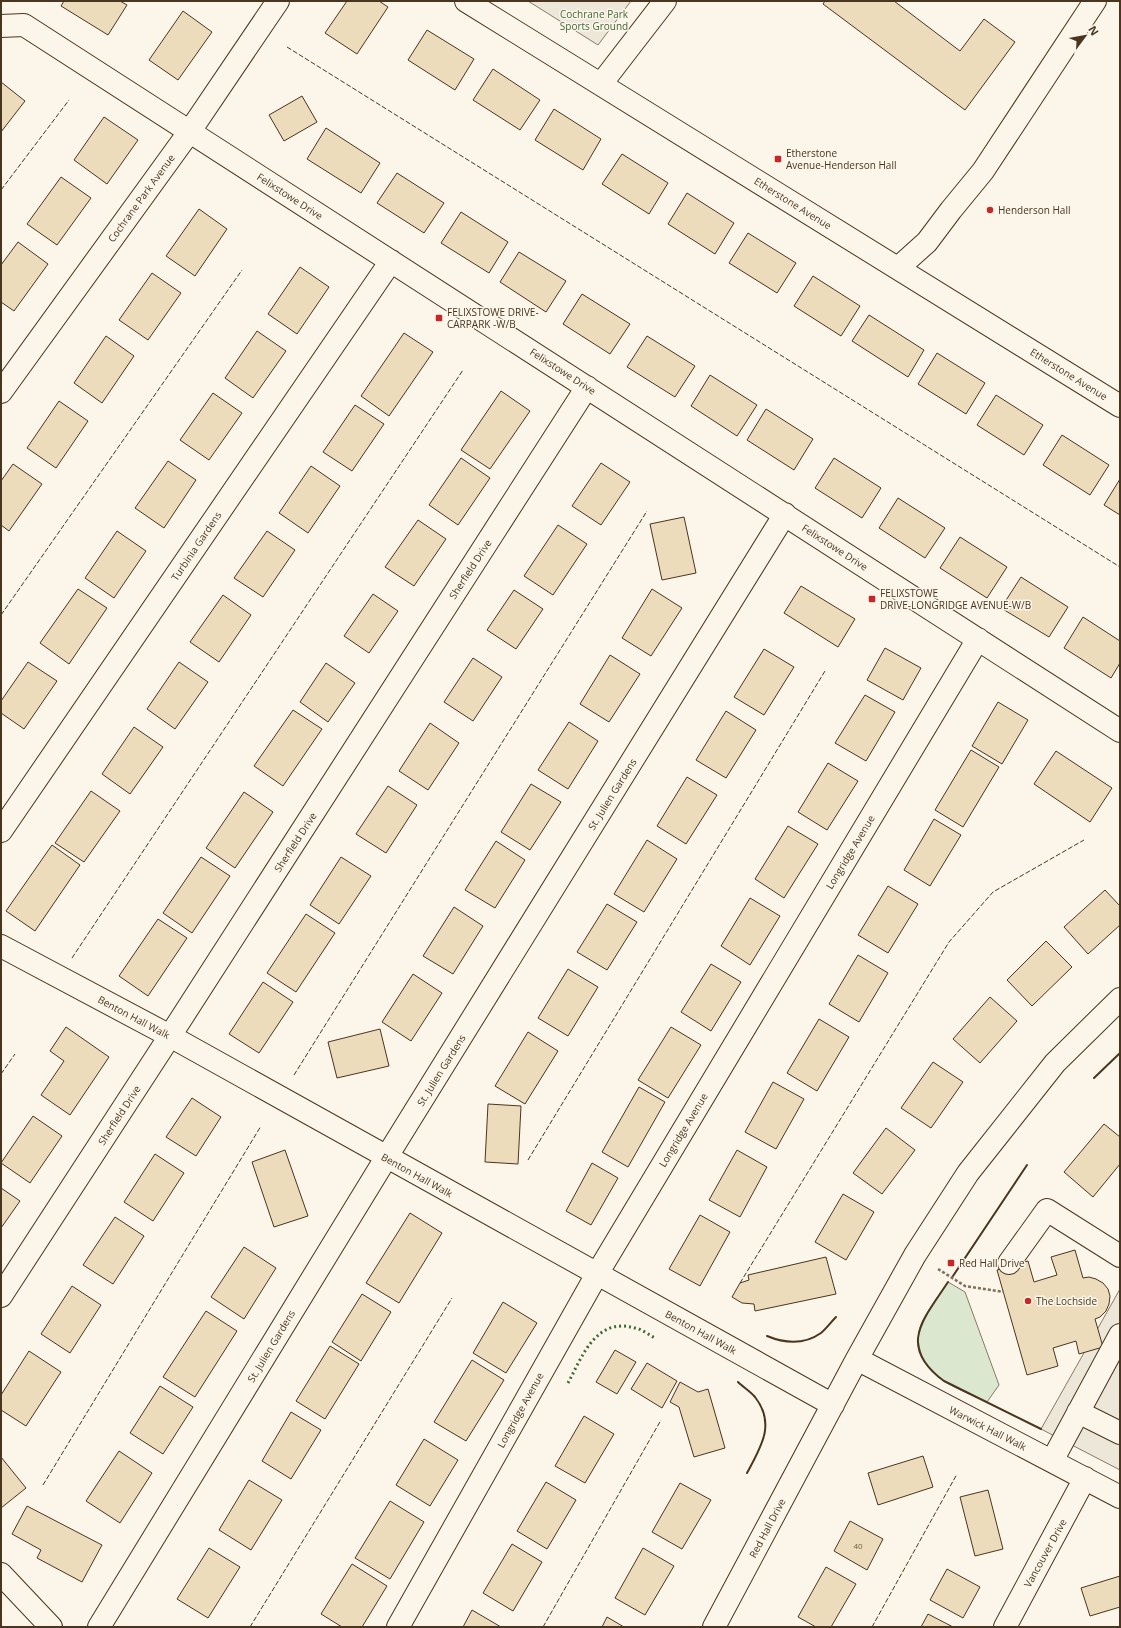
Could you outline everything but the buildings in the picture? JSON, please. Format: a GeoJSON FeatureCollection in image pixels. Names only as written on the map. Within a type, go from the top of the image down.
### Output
{"type":"FeatureCollection","features":[{"type":"Feature","properties":{"kind":"street","name":"Cochrane Park Avenue"},"geometry":{"type":"LineString","coordinates":[[1,392],[190,131],[278,1]]}},
{"type":"Feature","properties":{"kind":"street","name":"Etherstone Avenue"},"geometry":{"type":"LineString","coordinates":[[466,1],[1120,406]]}},
{"type":"Feature","properties":{"kind":"street"},"geometry":{"type":"LineString","coordinates":[[601,84],[665,1]]}},
{"type":"Feature","properties":{"kind":"street"},"geometry":{"type":"LineString","coordinates":[[898,268],[927,242],[983,171],[1095,1]]}},
{"type":"Feature","properties":{"kind":"street","name":"Felixstowe Drive"},"geometry":{"type":"LineString","coordinates":[[1,26],[24,25],[978,638],[1120,731]]}},
{"type":"Feature","properties":{"kind":"street","name":"Turbinia Gardens"},"geometry":{"type":"LineString","coordinates":[[1,831],[391,261]]}},
{"type":"Feature","properties":{"kind":"street","name":"Sherfield Drive"},"geometry":{"type":"LineString","coordinates":[[1,1296],[587,387]]}},
{"type":"Feature","properties":{"kind":"street","name":"St. Julien Gardens"},"geometry":{"type":"LineString","coordinates":[[99,1627],[386,1158],[785,514]]}},
{"type":"Feature","properties":{"kind":"street","name":"Longridge Avenue"},"geometry":{"type":"LineString","coordinates":[[398,1627],[597,1274],[978,638]]}},
{"type":"Feature","properties":{"kind":"street","name":"Benton Hall Walk"},"geometry":{"type":"LineString","coordinates":[[1,946],[170,1036],[386,1158],[833,1405]]}},
{"type":"Feature","properties":{"kind":"street","name":"Red Hall Drive"},"geometry":{"type":"LineString","coordinates":[[714,1627],[833,1405],[856,1359],[915,1255],[968,1173],[1056,1062],[1120,999]]}},
{"type":"Feature","properties":{"kind":"street"},"geometry":{"type":"LineString","coordinates":[[1010,1263],[1047,1210],[1120,1256]]}},
{"type":"Feature","properties":{"kind":"street"},"geometry":{"type":"LineString","coordinates":[[1052,1461],[1120,1335]]}},
{"type":"Feature","properties":{"kind":"street","name":"Warwick Hall Walk"},"geometry":{"type":"LineString","coordinates":[[856,1359],[1120,1496]]}},
{"type":"Feature","properties":{"kind":"street"},"geometry":{"type":"LineString","coordinates":[[1078,1412],[1120,1433]]}},
{"type":"Feature","properties":{"kind":"street","name":"Vancouver Drive"},"geometry":{"type":"LineString","coordinates":[[1005,1627],[1086,1478]]}},
{"type":"Feature","properties":{"kind":"street"},"geometry":{"type":"LineString","coordinates":[[1,1574],[51,1627]]}},
{"type":"Feature","properties":{"kind":"path"},"geometry":{"type":"LineString","coordinates":[[915,1255],[965,1286],[1004,1292]]}},
{"type":"Feature","properties":{"kind":"green space"},"geometry":{"type":"Polygon","coordinates":[[[948,1282],[965,1292],[999,1385],[987,1402],[947,1383],[930,1369],[920,1350],[918,1338],[921,1324],[948,1282]]]}},
{"type":"Feature","properties":{"kind":"shaded area","name":"Cochrane Park Sports Ground"},"geometry":{"type":"Polygon","coordinates":[[[528,1],[631,1],[598,45],[528,1]]]}},
{"type":"Feature","properties":{"kind":"shaded area"},"geometry":{"type":"Polygon","coordinates":[[[1120,1289],[1120,1470],[1041,1429],[1120,1289]]]}},
{"type":"Feature","properties":{"kind":"hedge"},"geometry":{"type":"LineString","coordinates":[[568,1383],[579,1361],[592,1341],[601,1333],[610,1328],[622,1326],[635,1328],[655,1338]]}},
{"type":"Feature","properties":{"kind":"fence"},"geometry":{"type":"LineString","coordinates":[[287,47],[1120,567]]}},
{"type":"Feature","properties":{"kind":"fence"},"geometry":{"type":"LineString","coordinates":[[1,190],[69,100]]}},
{"type":"Feature","properties":{"kind":"fence"},"geometry":{"type":"LineString","coordinates":[[1,615],[242,270]]}},
{"type":"Feature","properties":{"kind":"fence"},"geometry":{"type":"LineString","coordinates":[[72,958],[463,370]]}},
{"type":"Feature","properties":{"kind":"fence"},"geometry":{"type":"LineString","coordinates":[[294,1075],[647,511]]}},
{"type":"Feature","properties":{"kind":"fence"},"geometry":{"type":"LineString","coordinates":[[528,1160],[825,671]]}},
{"type":"Feature","properties":{"kind":"fence"},"geometry":{"type":"LineString","coordinates":[[740,1283],[949,942],[993,892],[1084,840]]}},
{"type":"Feature","properties":{"kind":"fence"},"geometry":{"type":"LineString","coordinates":[[1,1074],[15,1054]]}},
{"type":"Feature","properties":{"kind":"fence"},"geometry":{"type":"LineString","coordinates":[[43,1485],[261,1126]]}},
{"type":"Feature","properties":{"kind":"fence"},"geometry":{"type":"LineString","coordinates":[[250,1627],[452,1298]]}},
{"type":"Feature","properties":{"kind":"fence"},"geometry":{"type":"LineString","coordinates":[[543,1627],[661,1420]]}},
{"type":"Feature","properties":{"kind":"fence"},"geometry":{"type":"LineString","coordinates":[[872,1627],[957,1474]]}},
{"type":"Feature","properties":{"kind":"wall"},"geometry":{"type":"LineString","coordinates":[[1094,1078],[1120,1053]]}},
{"type":"Feature","properties":{"kind":"wall"},"geometry":{"type":"LineString","coordinates":[[953,1276],[1027,1165]]}},
{"type":"Feature","properties":{"kind":"wall"},"geometry":{"type":"LineString","coordinates":[[948,1282],[923,1321],[919,1333],[918,1344],[921,1356],[930,1368],[944,1381],[1041,1429]]}},
{"type":"Feature","properties":{"kind":"wall"},"geometry":{"type":"LineString","coordinates":[[767,1336],[794,1342],[808,1340],[825,1330],[836,1317]]}},
{"type":"Feature","properties":{"kind":"wall"},"geometry":{"type":"LineString","coordinates":[[738,1382],[755,1397],[765,1417],[764,1435],[761,1445],[747,1473]]}},
{"type":"Feature","properties":{"kind":"place","name":"Etherstone Avenue-Henderson Hall"},"geometry":{"type":"Point","coordinates":[778,159]}},
{"type":"Feature","properties":{"kind":"place","name":"Henderson Hall"},"geometry":{"type":"Point","coordinates":[990,210]}},
{"type":"Feature","properties":{"kind":"place","name":"FELIXSTOWE DRIVE- CARPARK -W/B"},"geometry":{"type":"Point","coordinates":[439,318]}},
{"type":"Feature","properties":{"kind":"place","name":"FELIXSTOWE DRIVE-LONGRIDGE AVENUE-W/B"},"geometry":{"type":"Point","coordinates":[872,599]}},
{"type":"Feature","properties":{"kind":"place","name":"Red Hall Drive"},"geometry":{"type":"Point","coordinates":[951,1263]}},
{"type":"Feature","properties":{"kind":"place","name":"The Lochside"},"geometry":{"type":"Point","coordinates":[1028,1301]}}]}
